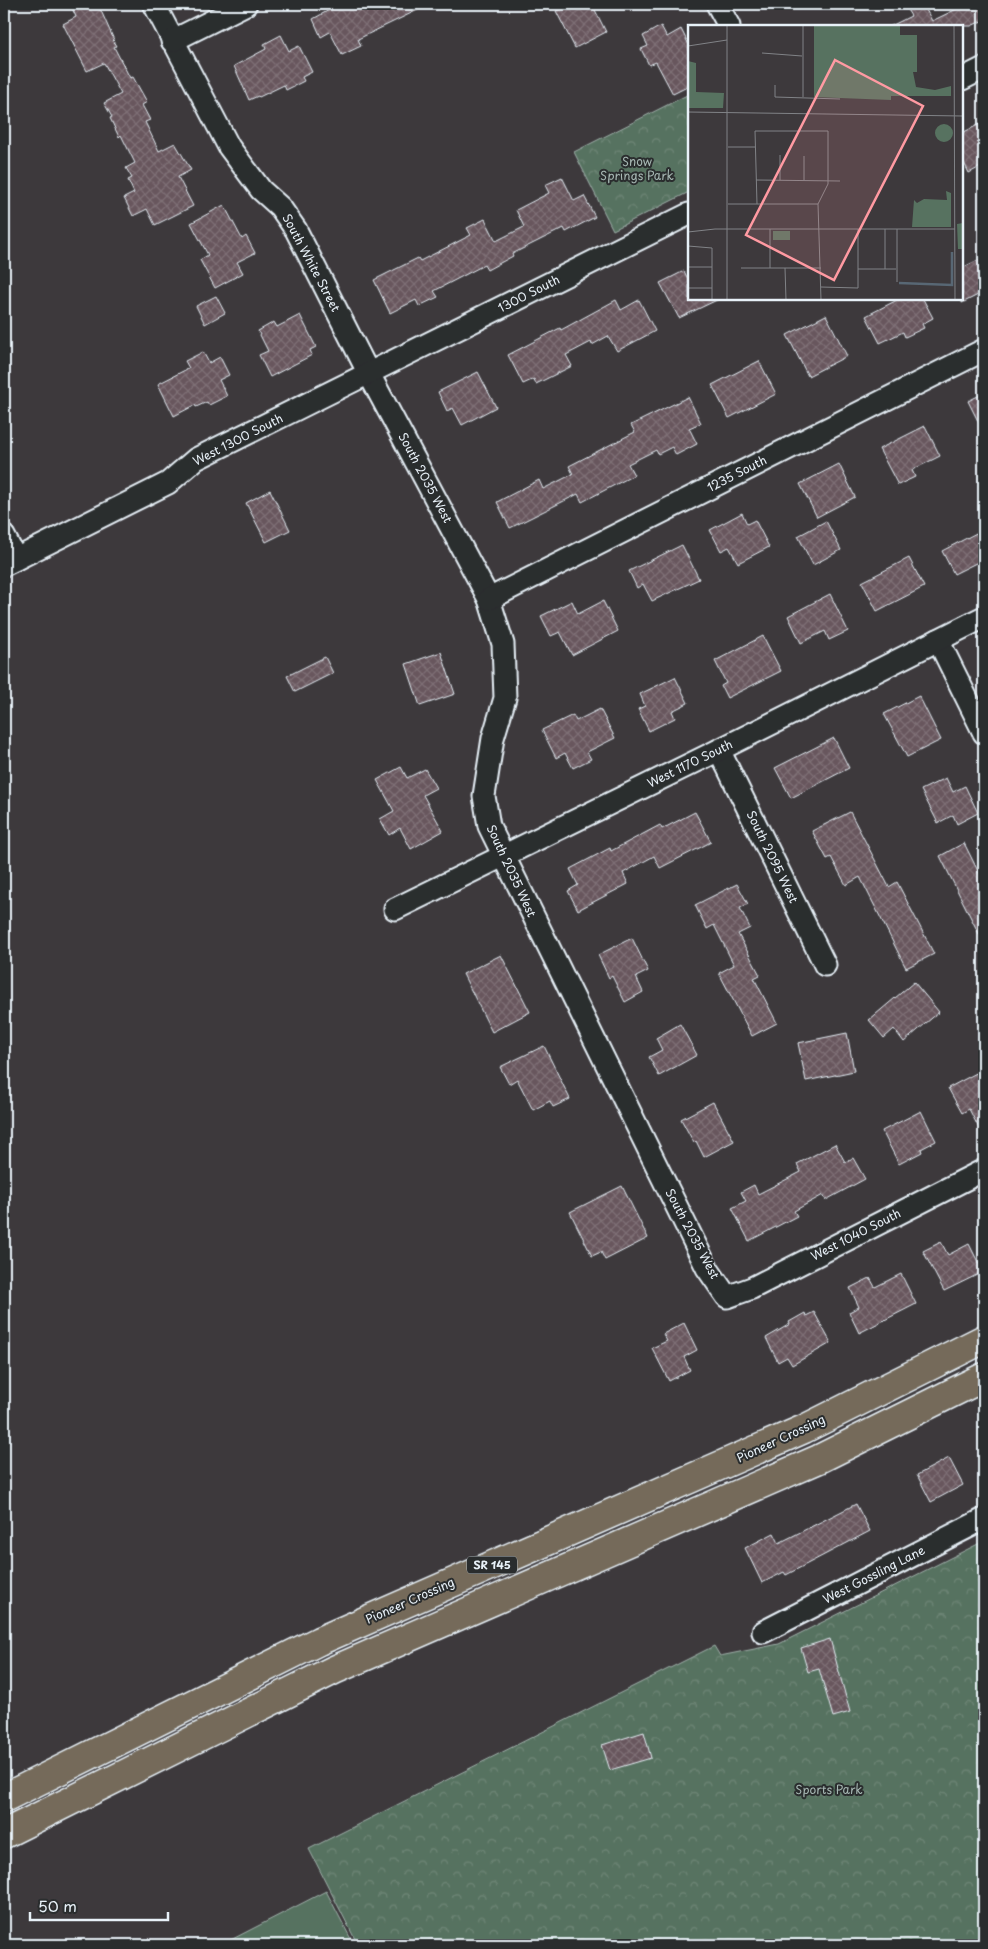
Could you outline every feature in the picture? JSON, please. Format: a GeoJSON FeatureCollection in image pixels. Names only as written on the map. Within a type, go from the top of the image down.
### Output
{"type":"FeatureCollection","features":[{"type":"Feature","properties":{"kind":"highway","name":"Pioneer Crossing"},"geometry":{"type":"LineString","coordinates":[[4,1798],[328,1638],[804,1429],[984,1339]]}},
{"type":"Feature","properties":{"kind":"highway","name":"SR 145"},"geometry":{"type":"LineString","coordinates":[[4,1834],[342,1666],[819,1459],[984,1378]]}},
{"type":"Feature","properties":{"kind":"street","name":"South White Street"},"geometry":{"type":"LineString","coordinates":[[154,4],[228,147],[261,190],[280,207],[296,230],[369,374]]}},
{"type":"Feature","properties":{"kind":"street"},"geometry":{"type":"LineString","coordinates":[[172,41],[246,4]]}},
{"type":"Feature","properties":{"kind":"street"},"geometry":{"type":"LineString","coordinates":[[718,4],[728,25]]}},
{"type":"Feature","properties":{"kind":"street"},"geometry":{"type":"LineString","coordinates":[[963,78],[984,68]]}},
{"type":"Feature","properties":{"kind":"street","name":"1300 South"},"geometry":{"type":"LineString","coordinates":[[369,374],[688,214]]}},
{"type":"Feature","properties":{"kind":"street","name":"1235 South"},"geometry":{"type":"LineString","coordinates":[[489,599],[984,350]]}},
{"type":"Feature","properties":{"kind":"street","name":"West 1300 South"},"geometry":{"type":"LineString","coordinates":[[10,562],[168,483],[196,459],[369,374]]}},
{"type":"Feature","properties":{"kind":"street","name":"South 2035 West"},"geometry":{"type":"LineString","coordinates":[[369,374],[489,599],[503,644],[505,698],[493,738],[484,796],[488,826],[707,1268],[727,1297]]}},
{"type":"Feature","properties":{"kind":"street"},"geometry":{"type":"LineString","coordinates":[[4,536],[10,562]]}},
{"type":"Feature","properties":{"kind":"street","name":"West 1170 South"},"geometry":{"type":"LineString","coordinates":[[395,909],[984,617]]}},
{"type":"Feature","properties":{"kind":"street"},"geometry":{"type":"LineString","coordinates":[[938,640],[984,733]]}},
{"type":"Feature","properties":{"kind":"street","name":"South 2095 West"},"geometry":{"type":"LineString","coordinates":[[719,750],[826,964]]}},
{"type":"Feature","properties":{"kind":"street","name":"West 1040 South"},"geometry":{"type":"LineString","coordinates":[[727,1297],[752,1288],[984,1170]]}},
{"type":"Feature","properties":{"kind":"street","name":"West Gossling Lane"},"geometry":{"type":"LineString","coordinates":[[763,1632],[984,1519]]}},
{"type":"Feature","properties":{"kind":"green space","name":"Snow Springs Park"},"geometry":{"type":"Polygon","coordinates":[[[688,95],[688,192],[613,230],[574,152],[688,95]]]}},
{"type":"Feature","properties":{"kind":"green space","name":"Sports Park"},"geometry":{"type":"Polygon","coordinates":[[[984,1541],[984,1945],[358,1945],[309,1849],[714,1646],[720,1656],[779,1644],[984,1541]]]}},
{"type":"Feature","properties":{"kind":"green space"},"geometry":{"type":"Polygon","coordinates":[[[326,1891],[354,1945],[221,1945],[326,1891]]]}},
{"type":"Feature","properties":{"kind":"building"},"geometry":{"type":"Polygon","coordinates":[[[80,4],[98,4],[114,40],[116,46],[114,47],[130,78],[133,77],[147,102],[142,105],[150,120],[145,122],[159,151],[175,143],[191,170],[178,177],[193,206],[155,225],[147,209],[133,216],[124,198],[134,193],[128,180],[132,178],[126,168],[135,163],[121,135],[119,137],[110,118],[112,117],[104,103],[121,94],[104,63],[87,71],[63,24],[76,17],[72,8],[80,4]]]}},
{"type":"Feature","properties":{"kind":"building"},"geometry":{"type":"Polygon","coordinates":[[[340,4],[430,4],[358,39],[361,46],[342,55],[330,32],[321,37],[313,19],[340,4]]]}},
{"type":"Feature","properties":{"kind":"building"},"geometry":{"type":"Polygon","coordinates":[[[570,4],[592,4],[606,32],[575,48],[556,11],[570,4]]]}},
{"type":"Feature","properties":{"kind":"building"},"geometry":{"type":"Polygon","coordinates":[[[915,4],[923,4],[932,21],[967,4],[984,4],[984,20],[971,26],[893,25],[911,16],[906,8],[915,4]]]}},
{"type":"Feature","properties":{"kind":"building"},"geometry":{"type":"Polygon","coordinates":[[[661,26],[667,37],[681,29],[688,43],[688,86],[673,94],[656,62],[649,65],[641,49],[648,46],[643,36],[661,26]]]}},
{"type":"Feature","properties":{"kind":"building"},"geometry":{"type":"Polygon","coordinates":[[[281,35],[289,51],[299,46],[312,72],[302,77],[304,81],[286,90],[284,85],[249,100],[234,66],[266,49],[264,44],[281,35]]]}},
{"type":"Feature","properties":{"kind":"building"},"geometry":{"type":"Polygon","coordinates":[[[984,122],[984,165],[969,173],[963,161],[963,132],[984,122]]]}},
{"type":"Feature","properties":{"kind":"building"},"geometry":{"type":"Polygon","coordinates":[[[562,177],[574,201],[584,196],[595,217],[566,232],[564,228],[512,254],[513,256],[487,270],[484,265],[434,291],[438,297],[419,306],[416,300],[390,313],[374,280],[418,258],[420,261],[471,235],[467,228],[485,219],[496,241],[524,227],[516,210],[549,193],[545,185],[562,177]]]}},
{"type":"Feature","properties":{"kind":"building"},"geometry":{"type":"Polygon","coordinates":[[[224,205],[242,239],[246,236],[255,253],[237,262],[243,273],[215,288],[200,260],[208,255],[191,223],[224,205]]]}},
{"type":"Feature","properties":{"kind":"building"},"geometry":{"type":"Polygon","coordinates":[[[984,257],[984,292],[962,303],[963,300],[963,268],[984,257]]]}},
{"type":"Feature","properties":{"kind":"building"},"geometry":{"type":"Polygon","coordinates":[[[684,271],[688,279],[688,300],[717,300],[679,318],[660,283],[684,271]]]}},
{"type":"Feature","properties":{"kind":"building"},"geometry":{"type":"Polygon","coordinates":[[[216,296],[225,313],[205,324],[196,306],[216,296]]]}},
{"type":"Feature","properties":{"kind":"building"},"geometry":{"type":"Polygon","coordinates":[[[616,300],[621,310],[639,300],[655,331],[617,351],[608,336],[592,345],[591,342],[566,355],[572,366],[536,384],[534,379],[523,384],[508,355],[560,328],[561,330],[616,300]]]}},
{"type":"Feature","properties":{"kind":"building"},"geometry":{"type":"Polygon","coordinates":[[[897,300],[924,300],[933,318],[922,324],[924,328],[905,337],[903,332],[880,343],[866,316],[897,300]]]}},
{"type":"Feature","properties":{"kind":"building"},"geometry":{"type":"Polygon","coordinates":[[[300,315],[316,347],[310,350],[312,355],[270,377],[259,355],[268,351],[258,331],[274,322],[277,327],[300,315]]]}},
{"type":"Feature","properties":{"kind":"building"},"geometry":{"type":"Polygon","coordinates":[[[826,315],[847,356],[808,376],[787,335],[826,315]]]}},
{"type":"Feature","properties":{"kind":"building"},"geometry":{"type":"Polygon","coordinates":[[[203,352],[209,363],[220,357],[229,375],[219,380],[227,396],[209,405],[207,402],[196,407],[195,405],[174,416],[158,384],[189,368],[185,361],[203,352]]]}},
{"type":"Feature","properties":{"kind":"building"},"geometry":{"type":"Polygon","coordinates":[[[759,361],[776,394],[729,418],[712,385],[759,361]]]}},
{"type":"Feature","properties":{"kind":"building"},"geometry":{"type":"Polygon","coordinates":[[[478,372],[496,407],[462,425],[453,408],[447,411],[438,392],[478,372]]]}},
{"type":"Feature","properties":{"kind":"building"},"geometry":{"type":"Polygon","coordinates":[[[984,393],[984,433],[968,401],[984,393]]]}},
{"type":"Feature","properties":{"kind":"building"},"geometry":{"type":"Polygon","coordinates":[[[688,397],[701,423],[689,428],[697,444],[676,455],[672,447],[658,454],[656,450],[628,464],[634,475],[582,502],[578,494],[510,528],[497,502],[539,480],[543,489],[573,474],[569,466],[635,432],[631,425],[688,397]]]}},
{"type":"Feature","properties":{"kind":"building"},"geometry":{"type":"Polygon","coordinates":[[[925,426],[940,456],[912,470],[915,477],[898,485],[879,449],[925,426]]]}},
{"type":"Feature","properties":{"kind":"building"},"geometry":{"type":"Polygon","coordinates":[[[839,464],[855,497],[817,517],[800,484],[839,464]]]}},
{"type":"Feature","properties":{"kind":"building"},"geometry":{"type":"Polygon","coordinates":[[[270,490],[290,530],[266,542],[246,503],[270,490]]]}},
{"type":"Feature","properties":{"kind":"building"},"geometry":{"type":"Polygon","coordinates":[[[742,513],[747,524],[755,520],[769,547],[738,563],[729,547],[721,551],[710,530],[742,513]]]}},
{"type":"Feature","properties":{"kind":"building"},"geometry":{"type":"Polygon","coordinates":[[[826,521],[841,550],[813,565],[798,536],[826,521]]]}},
{"type":"Feature","properties":{"kind":"building"},"geometry":{"type":"Polygon","coordinates":[[[984,529],[984,559],[954,574],[942,551],[984,529]]]}},
{"type":"Feature","properties":{"kind":"building"},"geometry":{"type":"Polygon","coordinates":[[[682,545],[699,579],[652,601],[643,584],[637,588],[629,571],[682,545]]]}},
{"type":"Feature","properties":{"kind":"building"},"geometry":{"type":"Polygon","coordinates":[[[909,558],[924,587],[877,611],[862,582],[909,558]]]}},
{"type":"Feature","properties":{"kind":"building"},"geometry":{"type":"Polygon","coordinates":[[[830,594],[848,631],[829,640],[825,631],[801,643],[788,616],[830,594]]]}},
{"type":"Feature","properties":{"kind":"building"},"geometry":{"type":"Polygon","coordinates":[[[572,601],[578,614],[603,601],[618,631],[572,655],[560,632],[551,636],[541,616],[572,601]]]}},
{"type":"Feature","properties":{"kind":"building"},"geometry":{"type":"Polygon","coordinates":[[[763,636],[781,671],[727,698],[721,686],[726,683],[715,661],[763,636]]]}},
{"type":"Feature","properties":{"kind":"building"},"geometry":{"type":"Polygon","coordinates":[[[441,652],[455,694],[420,706],[406,664],[441,652]]]}},
{"type":"Feature","properties":{"kind":"building"},"geometry":{"type":"Polygon","coordinates":[[[325,657],[333,673],[295,692],[287,676],[325,657]]]}},
{"type":"Feature","properties":{"kind":"building"},"geometry":{"type":"Polygon","coordinates":[[[675,677],[688,703],[672,711],[675,718],[649,731],[638,709],[645,706],[640,694],[675,677]]]}},
{"type":"Feature","properties":{"kind":"building"},"geometry":{"type":"Polygon","coordinates":[[[919,696],[941,740],[907,757],[884,714],[919,696]]]}},
{"type":"Feature","properties":{"kind":"building"},"geometry":{"type":"Polygon","coordinates":[[[600,709],[615,738],[587,752],[591,759],[573,768],[565,753],[556,758],[542,730],[573,715],[576,721],[600,709]]]}},
{"type":"Feature","properties":{"kind":"building"},"geometry":{"type":"Polygon","coordinates":[[[834,738],[849,768],[791,798],[775,768],[834,738]]]}},
{"type":"Feature","properties":{"kind":"building"},"geometry":{"type":"Polygon","coordinates":[[[401,767],[407,778],[425,769],[436,788],[423,795],[443,831],[411,849],[400,828],[389,835],[380,819],[394,811],[377,780],[401,767]]]}},
{"type":"Feature","properties":{"kind":"building"},"geometry":{"type":"Polygon","coordinates":[[[946,778],[953,792],[965,786],[978,813],[957,824],[953,815],[938,823],[921,790],[946,778]]]}},
{"type":"Feature","properties":{"kind":"building"},"geometry":{"type":"Polygon","coordinates":[[[695,812],[711,842],[660,868],[654,856],[623,873],[628,884],[578,910],[568,891],[578,885],[570,869],[610,848],[611,851],[660,825],[662,829],[695,812]]]}},
{"type":"Feature","properties":{"kind":"building"},"geometry":{"type":"Polygon","coordinates":[[[850,812],[889,887],[897,882],[934,954],[906,968],[860,877],[846,885],[831,857],[827,859],[812,831],[850,812]]]}},
{"type":"Feature","properties":{"kind":"building"},"geometry":{"type":"Polygon","coordinates":[[[964,843],[984,883],[984,944],[940,856],[964,843]]]}},
{"type":"Feature","properties":{"kind":"building"},"geometry":{"type":"Polygon","coordinates":[[[737,884],[748,904],[740,908],[750,928],[738,934],[760,975],[754,978],[777,1023],[752,1036],[719,973],[734,965],[714,925],[707,929],[695,905],[737,884]]]}},
{"type":"Feature","properties":{"kind":"building"},"geometry":{"type":"Polygon","coordinates":[[[632,938],[648,971],[636,977],[643,992],[625,1002],[612,976],[609,978],[598,955],[632,938]]]}},
{"type":"Feature","properties":{"kind":"building"},"geometry":{"type":"Polygon","coordinates":[[[501,955],[530,1012],[492,1032],[463,974],[501,955]]]}},
{"type":"Feature","properties":{"kind":"building"},"geometry":{"type":"Polygon","coordinates":[[[914,982],[939,1012],[904,1042],[894,1029],[884,1038],[869,1020],[914,982]]]}},
{"type":"Feature","properties":{"kind":"building"},"geometry":{"type":"Polygon","coordinates":[[[680,1024],[697,1055],[659,1076],[649,1057],[662,1050],[656,1038],[680,1024]]]}},
{"type":"Feature","properties":{"kind":"building"},"geometry":{"type":"Polygon","coordinates":[[[847,1033],[854,1071],[806,1081],[798,1043],[847,1033]]]}},
{"type":"Feature","properties":{"kind":"building"},"geometry":{"type":"Polygon","coordinates":[[[544,1046],[570,1099],[553,1107],[550,1101],[533,1110],[517,1079],[509,1084],[500,1067],[544,1046]]]}},
{"type":"Feature","properties":{"kind":"building"},"geometry":{"type":"Polygon","coordinates":[[[984,1069],[984,1138],[969,1109],[962,1113],[948,1088],[984,1069]]]}},
{"type":"Feature","properties":{"kind":"building"},"geometry":{"type":"Polygon","coordinates":[[[713,1102],[734,1141],[704,1157],[681,1119],[713,1102]]]}},
{"type":"Feature","properties":{"kind":"building"},"geometry":{"type":"Polygon","coordinates":[[[921,1111],[936,1141],[921,1149],[922,1152],[899,1164],[882,1131],[921,1111]]]}},
{"type":"Feature","properties":{"kind":"building"},"geometry":{"type":"Polygon","coordinates":[[[835,1144],[845,1162],[853,1158],[865,1179],[826,1200],[823,1195],[794,1211],[797,1216],[749,1241],[732,1208],[746,1201],[741,1192],[754,1185],[758,1194],[801,1172],[797,1164],[835,1144]]]}},
{"type":"Feature","properties":{"kind":"building"},"geometry":{"type":"Polygon","coordinates":[[[622,1186],[648,1238],[605,1260],[601,1252],[592,1256],[570,1212],[622,1186]]]}},
{"type":"Feature","properties":{"kind":"building"},"geometry":{"type":"Polygon","coordinates":[[[941,1242],[948,1255],[969,1244],[983,1272],[944,1291],[923,1251],[941,1242]]]}},
{"type":"Feature","properties":{"kind":"building"},"geometry":{"type":"Polygon","coordinates":[[[901,1274],[916,1304],[859,1333],[849,1312],[859,1307],[850,1288],[870,1278],[875,1287],[901,1274]]]}},
{"type":"Feature","properties":{"kind":"building"},"geometry":{"type":"Polygon","coordinates":[[[814,1312],[831,1343],[792,1365],[787,1357],[778,1362],[766,1338],[805,1313],[806,1316],[814,1312]]]}},
{"type":"Feature","properties":{"kind":"building"},"geometry":{"type":"Polygon","coordinates":[[[684,1323],[697,1350],[684,1357],[690,1370],[669,1381],[652,1348],[667,1341],[663,1334],[684,1323]]]}},
{"type":"Feature","properties":{"kind":"building"},"geometry":{"type":"Polygon","coordinates":[[[949,1458],[963,1485],[931,1502],[917,1475],[949,1458]]]}},
{"type":"Feature","properties":{"kind":"building"},"geometry":{"type":"Polygon","coordinates":[[[856,1504],[870,1531],[786,1575],[784,1572],[762,1583],[745,1548],[774,1533],[779,1543],[856,1504]]]}},
{"type":"Feature","properties":{"kind":"building"},"geometry":{"type":"Polygon","coordinates":[[[830,1639],[850,1712],[833,1717],[819,1669],[808,1672],[801,1648],[830,1639]]]}},
{"type":"Feature","properties":{"kind":"building"},"geometry":{"type":"Polygon","coordinates":[[[644,1732],[651,1758],[610,1770],[602,1745],[644,1732]]]}}]}
